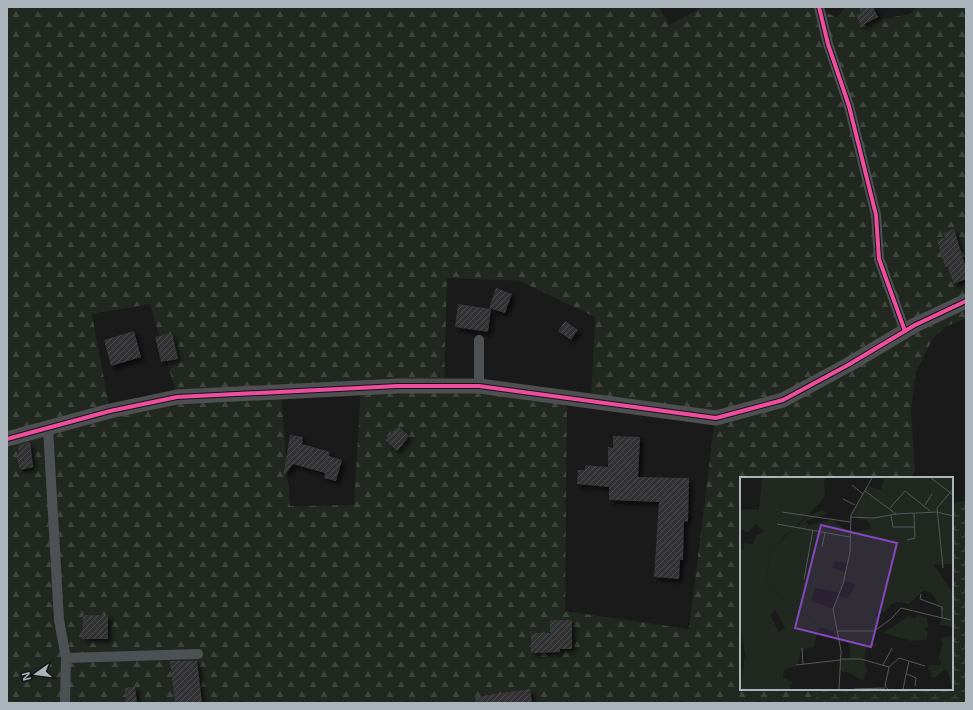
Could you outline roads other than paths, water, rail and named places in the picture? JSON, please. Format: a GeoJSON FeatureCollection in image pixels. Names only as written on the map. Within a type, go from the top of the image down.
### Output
{"type":"FeatureCollection","features":[{"type":"Feature","properties":{"kind":"street"},"geometry":{"type":"LineString","coordinates":[[819,7],[828,44],[849,106],[876,215],[879,259],[905,331]]}},
{"type":"Feature","properties":{"kind":"street"},"geometry":{"type":"LineString","coordinates":[[7,439],[110,411],[177,397],[398,386],[479,386],[716,418],[783,400],[848,365],[905,331],[966,301]]}},
{"type":"Feature","properties":{"kind":"street"},"geometry":{"type":"LineString","coordinates":[[479,340],[479,386]]}},
{"type":"Feature","properties":{"kind":"street"},"geometry":{"type":"LineString","coordinates":[[48,428],[59,620],[66,658],[65,703]]}},
{"type":"Feature","properties":{"kind":"street"},"geometry":{"type":"LineString","coordinates":[[66,658],[198,654]]}}]}
